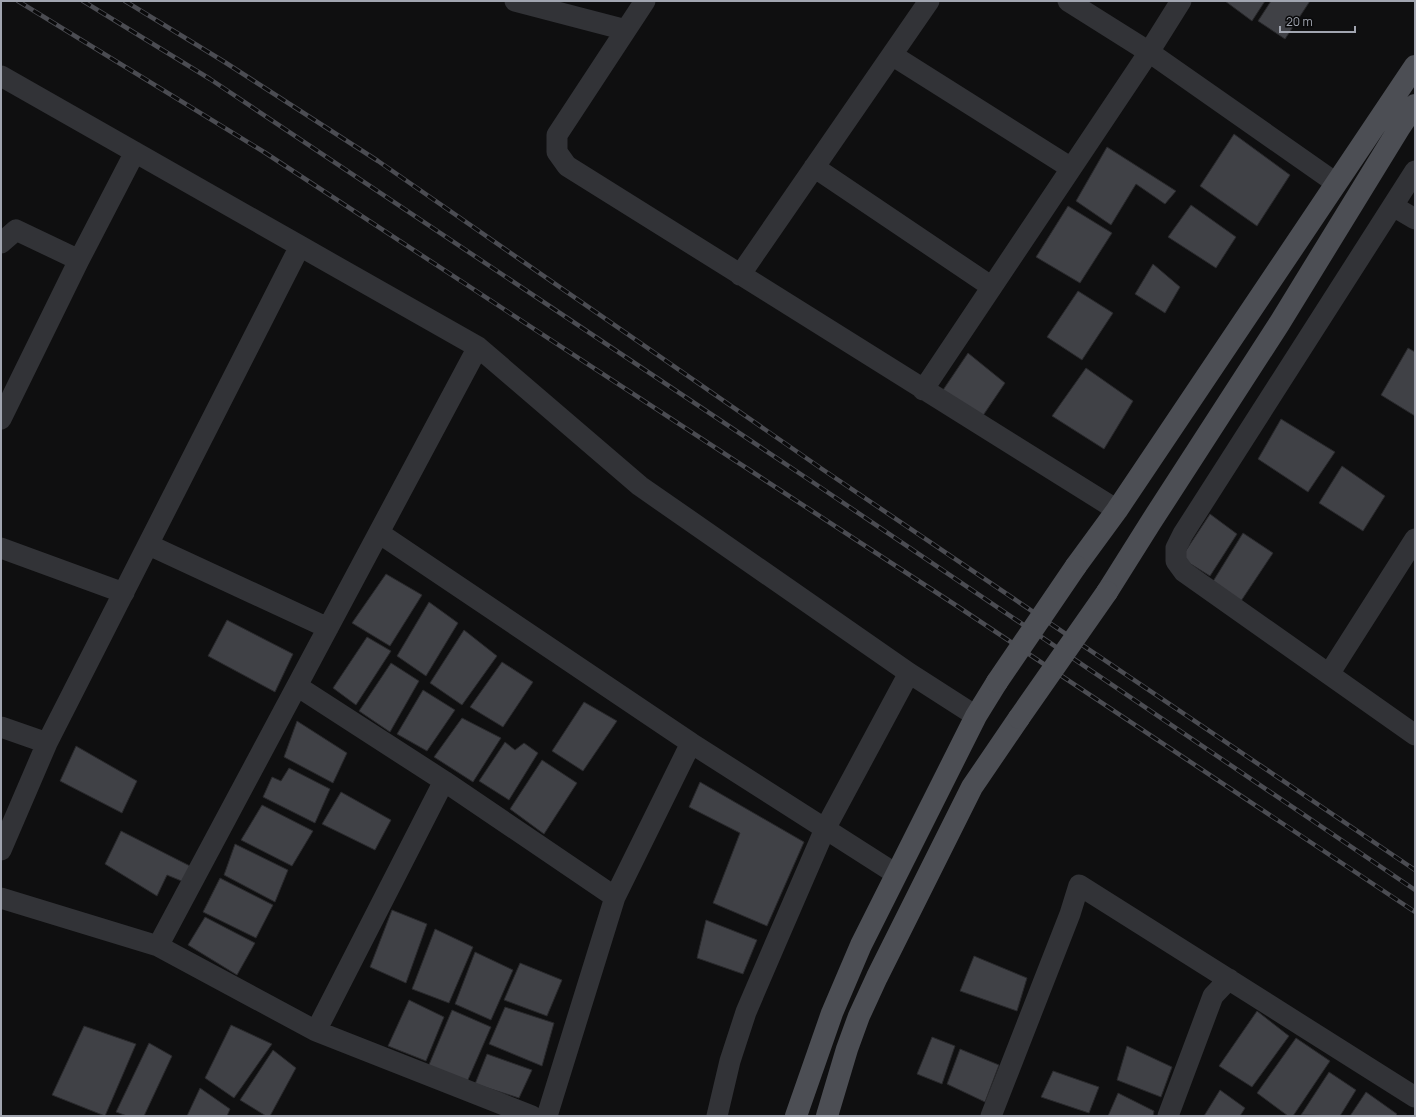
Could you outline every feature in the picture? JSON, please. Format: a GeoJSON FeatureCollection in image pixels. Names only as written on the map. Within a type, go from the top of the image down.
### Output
{"type":"FeatureCollection","features":[{"type":"Feature","properties":{"kind":"main road"},"geometry":{"type":"LineString","coordinates":[[796,1116],[832,1013],[861,945],[976,716],[997,682],[1116,510],[1415,66]]}},
{"type":"Feature","properties":{"kind":"main road"},"geometry":{"type":"LineString","coordinates":[[827,1116],[847,1049],[876,977],[972,787],[1107,592],[1279,324],[1415,104]]}},
{"type":"Feature","properties":{"kind":"street"},"geometry":{"type":"LineString","coordinates":[[516,1],[626,30]]}},
{"type":"Feature","properties":{"kind":"street"},"geometry":{"type":"LineString","coordinates":[[645,1],[557,135],[557,152],[567,166],[1116,510]]}},
{"type":"Feature","properties":{"kind":"street"},"geometry":{"type":"LineString","coordinates":[[740,275],[929,1]]}},
{"type":"Feature","properties":{"kind":"street"},"geometry":{"type":"LineString","coordinates":[[1068,1],[1149,52],[1336,183]]}},
{"type":"Feature","properties":{"kind":"street"},"geometry":{"type":"LineString","coordinates":[[923,390],[1149,52],[1180,1]]}},
{"type":"Feature","properties":{"kind":"street"},"geometry":{"type":"LineString","coordinates":[[892,55],[1071,168]]}},
{"type":"Feature","properties":{"kind":"street"},"geometry":{"type":"LineString","coordinates":[[1,76],[478,347],[640,486],[909,673],[976,716]]}},
{"type":"Feature","properties":{"kind":"street"},"geometry":{"type":"LineString","coordinates":[[1,419],[79,260],[135,152]]}},
{"type":"Feature","properties":{"kind":"street"},"geometry":{"type":"LineString","coordinates":[[814,167],[992,287]]}},
{"type":"Feature","properties":{"kind":"street"},"geometry":{"type":"LineString","coordinates":[[1415,171],[1183,534],[1176,548],[1176,561],[1184,572],[1415,735]]}},
{"type":"Feature","properties":{"kind":"street"},"geometry":{"type":"LineString","coordinates":[[1393,206],[1415,219]]}},
{"type":"Feature","properties":{"kind":"street"},"geometry":{"type":"LineString","coordinates":[[1,243],[16,230],[79,260]]}},
{"type":"Feature","properties":{"kind":"street"},"geometry":{"type":"LineString","coordinates":[[1,850],[47,743],[300,246]]}},
{"type":"Feature","properties":{"kind":"street"},"geometry":{"type":"LineString","coordinates":[[158,946],[478,347]]}},
{"type":"Feature","properties":{"kind":"street"},"geometry":{"type":"LineString","coordinates":[[379,533],[691,743],[896,874]]}},
{"type":"Feature","properties":{"kind":"street"},"geometry":{"type":"LineString","coordinates":[[1329,674],[1415,539]]}},
{"type":"Feature","properties":{"kind":"street"},"geometry":{"type":"LineString","coordinates":[[148,544],[328,628]]}},
{"type":"Feature","properties":{"kind":"street"},"geometry":{"type":"LineString","coordinates":[[1,548],[124,593]]}},
{"type":"Feature","properties":{"kind":"street"},"geometry":{"type":"LineString","coordinates":[[716,1116],[730,1061],[746,1012],[825,829],[909,673]]}},
{"type":"Feature","properties":{"kind":"street"},"geometry":{"type":"LineString","coordinates":[[297,686],[444,781],[615,896]]}},
{"type":"Feature","properties":{"kind":"street"},"geometry":{"type":"LineString","coordinates":[[1,727],[47,743]]}},
{"type":"Feature","properties":{"kind":"street"},"geometry":{"type":"LineString","coordinates":[[547,1116],[615,896],[691,743]]}},
{"type":"Feature","properties":{"kind":"street"},"geometry":{"type":"LineString","coordinates":[[316,1032],[444,781]]}},
{"type":"Feature","properties":{"kind":"street"},"geometry":{"type":"LineString","coordinates":[[991,1116],[1070,914],[1079,885],[1415,1097]]}},
{"type":"Feature","properties":{"kind":"street"},"geometry":{"type":"LineString","coordinates":[[1,898],[158,946],[316,1032],[532,1116]]}},
{"type":"Feature","properties":{"kind":"street"},"geometry":{"type":"LineString","coordinates":[[1168,1116],[1213,996],[1229,979]]}},
{"type":"Feature","properties":{"kind":"building"},"geometry":{"type":"Polygon","coordinates":[[[1225,1],[1265,1],[1252,21],[1225,1]]]}},
{"type":"Feature","properties":{"kind":"building"},"geometry":{"type":"Polygon","coordinates":[[[1271,1],[1310,1],[1285,39],[1258,21],[1271,1]]]}},
{"type":"Feature","properties":{"kind":"building"},"geometry":{"type":"Polygon","coordinates":[[[1234,134],[1290,175],[1257,226],[1200,186],[1234,134]]]}},
{"type":"Feature","properties":{"kind":"building"},"geometry":{"type":"Polygon","coordinates":[[[1107,147],[1176,191],[1165,204],[1136,184],[1111,225],[1076,201],[1107,147]]]}},
{"type":"Feature","properties":{"kind":"building"},"geometry":{"type":"Polygon","coordinates":[[[1191,205],[1236,237],[1216,268],[1168,237],[1191,205]]]}},
{"type":"Feature","properties":{"kind":"building"},"geometry":{"type":"Polygon","coordinates":[[[1068,206],[1112,233],[1080,283],[1036,257],[1068,206]]]}},
{"type":"Feature","properties":{"kind":"building"},"geometry":{"type":"Polygon","coordinates":[[[1153,264],[1180,287],[1165,313],[1135,294],[1153,264]]]}},
{"type":"Feature","properties":{"kind":"building"},"geometry":{"type":"Polygon","coordinates":[[[1078,291],[1113,313],[1082,360],[1047,337],[1078,291]]]}},
{"type":"Feature","properties":{"kind":"building"},"geometry":{"type":"Polygon","coordinates":[[[1408,348],[1415,352],[1415,416],[1381,395],[1408,348]]]}},
{"type":"Feature","properties":{"kind":"building"},"geometry":{"type":"Polygon","coordinates":[[[968,353],[1005,383],[982,417],[941,393],[968,353]]]}},
{"type":"Feature","properties":{"kind":"building"},"geometry":{"type":"Polygon","coordinates":[[[1086,368],[1133,401],[1104,449],[1052,416],[1086,368]]]}},
{"type":"Feature","properties":{"kind":"building"},"geometry":{"type":"Polygon","coordinates":[[[1281,419],[1335,452],[1308,492],[1258,459],[1281,419]]]}},
{"type":"Feature","properties":{"kind":"building"},"geometry":{"type":"Polygon","coordinates":[[[1342,466],[1385,496],[1363,531],[1319,503],[1342,466]]]}},
{"type":"Feature","properties":{"kind":"building"},"geometry":{"type":"Polygon","coordinates":[[[1210,514],[1237,534],[1210,576],[1181,558],[1210,514]]]}},
{"type":"Feature","properties":{"kind":"building"},"geometry":{"type":"Polygon","coordinates":[[[1243,533],[1273,553],[1239,604],[1212,583],[1243,533]]]}},
{"type":"Feature","properties":{"kind":"building"},"geometry":{"type":"Polygon","coordinates":[[[386,574],[422,595],[390,646],[352,623],[386,574]]]}},
{"type":"Feature","properties":{"kind":"building"},"geometry":{"type":"Polygon","coordinates":[[[429,602],[458,623],[426,676],[397,656],[429,602]]]}},
{"type":"Feature","properties":{"kind":"building"},"geometry":{"type":"Polygon","coordinates":[[[227,620],[293,654],[275,692],[208,656],[227,620]]]}},
{"type":"Feature","properties":{"kind":"building"},"geometry":{"type":"Polygon","coordinates":[[[464,630],[497,656],[462,705],[430,683],[464,630]]]}},
{"type":"Feature","properties":{"kind":"building"},"geometry":{"type":"Polygon","coordinates":[[[367,637],[391,651],[356,705],[333,688],[367,637]]]}},
{"type":"Feature","properties":{"kind":"building"},"geometry":{"type":"Polygon","coordinates":[[[502,662],[533,682],[503,727],[470,707],[502,662]]]}},
{"type":"Feature","properties":{"kind":"building"},"geometry":{"type":"Polygon","coordinates":[[[391,663],[419,681],[390,732],[359,711],[391,663]]]}},
{"type":"Feature","properties":{"kind":"building"},"geometry":{"type":"Polygon","coordinates":[[[423,690],[455,710],[427,751],[397,734],[423,690]]]}},
{"type":"Feature","properties":{"kind":"building"},"geometry":{"type":"Polygon","coordinates":[[[584,702],[617,721],[583,771],[552,751],[584,702]]]}},
{"type":"Feature","properties":{"kind":"building"},"geometry":{"type":"Polygon","coordinates":[[[462,718],[501,738],[473,782],[434,757],[462,718]]]}},
{"type":"Feature","properties":{"kind":"building"},"geometry":{"type":"Polygon","coordinates":[[[297,721],[347,753],[333,783],[284,757],[297,721]]]}},
{"type":"Feature","properties":{"kind":"building"},"geometry":{"type":"Polygon","coordinates":[[[505,742],[515,750],[524,743],[538,753],[509,800],[479,781],[505,742]]]}},
{"type":"Feature","properties":{"kind":"building"},"geometry":{"type":"Polygon","coordinates":[[[76,746],[137,781],[122,813],[60,781],[76,746]]]}},
{"type":"Feature","properties":{"kind":"building"},"geometry":{"type":"Polygon","coordinates":[[[542,760],[577,783],[544,834],[510,809],[542,760]]]}},
{"type":"Feature","properties":{"kind":"building"},"geometry":{"type":"Polygon","coordinates":[[[289,768],[330,789],[315,823],[263,797],[272,777],[281,781],[289,768]]]}},
{"type":"Feature","properties":{"kind":"building"},"geometry":{"type":"Polygon","coordinates":[[[700,782],[804,842],[767,926],[713,903],[740,833],[689,807],[700,782]]]}},
{"type":"Feature","properties":{"kind":"building"},"geometry":{"type":"Polygon","coordinates":[[[341,792],[391,820],[375,850],[322,824],[341,792]]]}},
{"type":"Feature","properties":{"kind":"building"},"geometry":{"type":"Polygon","coordinates":[[[262,805],[313,831],[292,866],[241,840],[262,805]]]}},
{"type":"Feature","properties":{"kind":"building"},"geometry":{"type":"Polygon","coordinates":[[[121,831],[190,866],[184,882],[167,875],[157,896],[105,864],[121,831]]]}},
{"type":"Feature","properties":{"kind":"building"},"geometry":{"type":"Polygon","coordinates":[[[235,844],[288,870],[275,902],[224,875],[235,844]]]}},
{"type":"Feature","properties":{"kind":"building"},"geometry":{"type":"Polygon","coordinates":[[[220,878],[273,905],[256,938],[203,912],[220,878]]]}},
{"type":"Feature","properties":{"kind":"building"},"geometry":{"type":"Polygon","coordinates":[[[392,910],[427,924],[406,983],[370,967],[392,910]]]}},
{"type":"Feature","properties":{"kind":"building"},"geometry":{"type":"Polygon","coordinates":[[[205,917],[255,943],[237,975],[188,945],[205,917]]]}},
{"type":"Feature","properties":{"kind":"building"},"geometry":{"type":"Polygon","coordinates":[[[706,920],[757,940],[743,974],[697,958],[706,920]]]}},
{"type":"Feature","properties":{"kind":"building"},"geometry":{"type":"Polygon","coordinates":[[[435,929],[473,947],[449,1003],[412,989],[435,929]]]}},
{"type":"Feature","properties":{"kind":"building"},"geometry":{"type":"Polygon","coordinates":[[[475,952],[513,970],[491,1020],[455,1004],[475,952]]]}},
{"type":"Feature","properties":{"kind":"building"},"geometry":{"type":"Polygon","coordinates":[[[974,956],[1027,978],[1017,1011],[960,991],[974,956]]]}},
{"type":"Feature","properties":{"kind":"building"},"geometry":{"type":"Polygon","coordinates":[[[520,963],[562,980],[547,1016],[504,1000],[520,963]]]}},
{"type":"Feature","properties":{"kind":"building"},"geometry":{"type":"Polygon","coordinates":[[[409,1000],[444,1017],[426,1061],[388,1046],[409,1000]]]}},
{"type":"Feature","properties":{"kind":"building"},"geometry":{"type":"Polygon","coordinates":[[[505,1007],[554,1023],[542,1066],[489,1044],[505,1007]]]}},
{"type":"Feature","properties":{"kind":"building"},"geometry":{"type":"Polygon","coordinates":[[[452,1010],[491,1027],[467,1082],[428,1067],[452,1010]]]}},
{"type":"Feature","properties":{"kind":"building"},"geometry":{"type":"Polygon","coordinates":[[[1257,1011],[1289,1036],[1252,1087],[1219,1066],[1257,1011]]]}},
{"type":"Feature","properties":{"kind":"building"},"geometry":{"type":"Polygon","coordinates":[[[231,1025],[272,1044],[234,1098],[205,1078],[231,1025]]]}},
{"type":"Feature","properties":{"kind":"building"},"geometry":{"type":"Polygon","coordinates":[[[84,1026],[136,1044],[105,1116],[52,1095],[84,1026]]]}},
{"type":"Feature","properties":{"kind":"building"},"geometry":{"type":"Polygon","coordinates":[[[932,1037],[955,1046],[942,1084],[917,1074],[932,1037]]]}},
{"type":"Feature","properties":{"kind":"building"},"geometry":{"type":"Polygon","coordinates":[[[1296,1038],[1330,1061],[1293,1116],[1288,1116],[1257,1093],[1296,1038]]]}},
{"type":"Feature","properties":{"kind":"building"},"geometry":{"type":"Polygon","coordinates":[[[149,1043],[172,1056],[144,1116],[127,1116],[116,1112],[149,1043]]]}},
{"type":"Feature","properties":{"kind":"building"},"geometry":{"type":"Polygon","coordinates":[[[1127,1046],[1172,1067],[1161,1097],[1117,1080],[1127,1046]]]}},
{"type":"Feature","properties":{"kind":"building"},"geometry":{"type":"Polygon","coordinates":[[[960,1049],[999,1065],[985,1102],[947,1084],[960,1049]]]}},
{"type":"Feature","properties":{"kind":"building"},"geometry":{"type":"Polygon","coordinates":[[[273,1050],[296,1068],[270,1116],[266,1116],[240,1100],[273,1050]]]}},
{"type":"Feature","properties":{"kind":"building"},"geometry":{"type":"Polygon","coordinates":[[[487,1054],[532,1070],[519,1098],[475,1084],[487,1054]]]}},
{"type":"Feature","properties":{"kind":"building"},"geometry":{"type":"Polygon","coordinates":[[[1053,1071],[1099,1087],[1089,1113],[1041,1097],[1053,1071]]]}},
{"type":"Feature","properties":{"kind":"building"},"geometry":{"type":"Polygon","coordinates":[[[1329,1072],[1356,1090],[1340,1116],[1301,1115],[1329,1072]]]}},
{"type":"Feature","properties":{"kind":"building"},"geometry":{"type":"Polygon","coordinates":[[[200,1088],[230,1109],[227,1116],[187,1116],[200,1088]]]}},
{"type":"Feature","properties":{"kind":"building"},"geometry":{"type":"Polygon","coordinates":[[[1220,1090],[1245,1108],[1240,1116],[1204,1116],[1220,1090]]]}},
{"type":"Feature","properties":{"kind":"building"},"geometry":{"type":"Polygon","coordinates":[[[1366,1092],[1397,1114],[1395,1116],[1350,1116],[1366,1092]]]}},
{"type":"Feature","properties":{"kind":"building"},"geometry":{"type":"Polygon","coordinates":[[[1118,1093],[1154,1111],[1153,1116],[1108,1116],[1118,1093]]]}},
{"type":"Feature","properties":{"kind":"railway"},"geometry":{"type":"LineString","coordinates":[[18,1],[264,152],[957,606],[1415,912]]}},
{"type":"Feature","properties":{"kind":"railway"},"geometry":{"type":"LineString","coordinates":[[83,1],[210,79],[811,481],[1415,890]]}},
{"type":"Feature","properties":{"kind":"railway"},"geometry":{"type":"LineString","coordinates":[[125,1],[223,61],[378,161],[822,469],[1415,870]]}}]}
